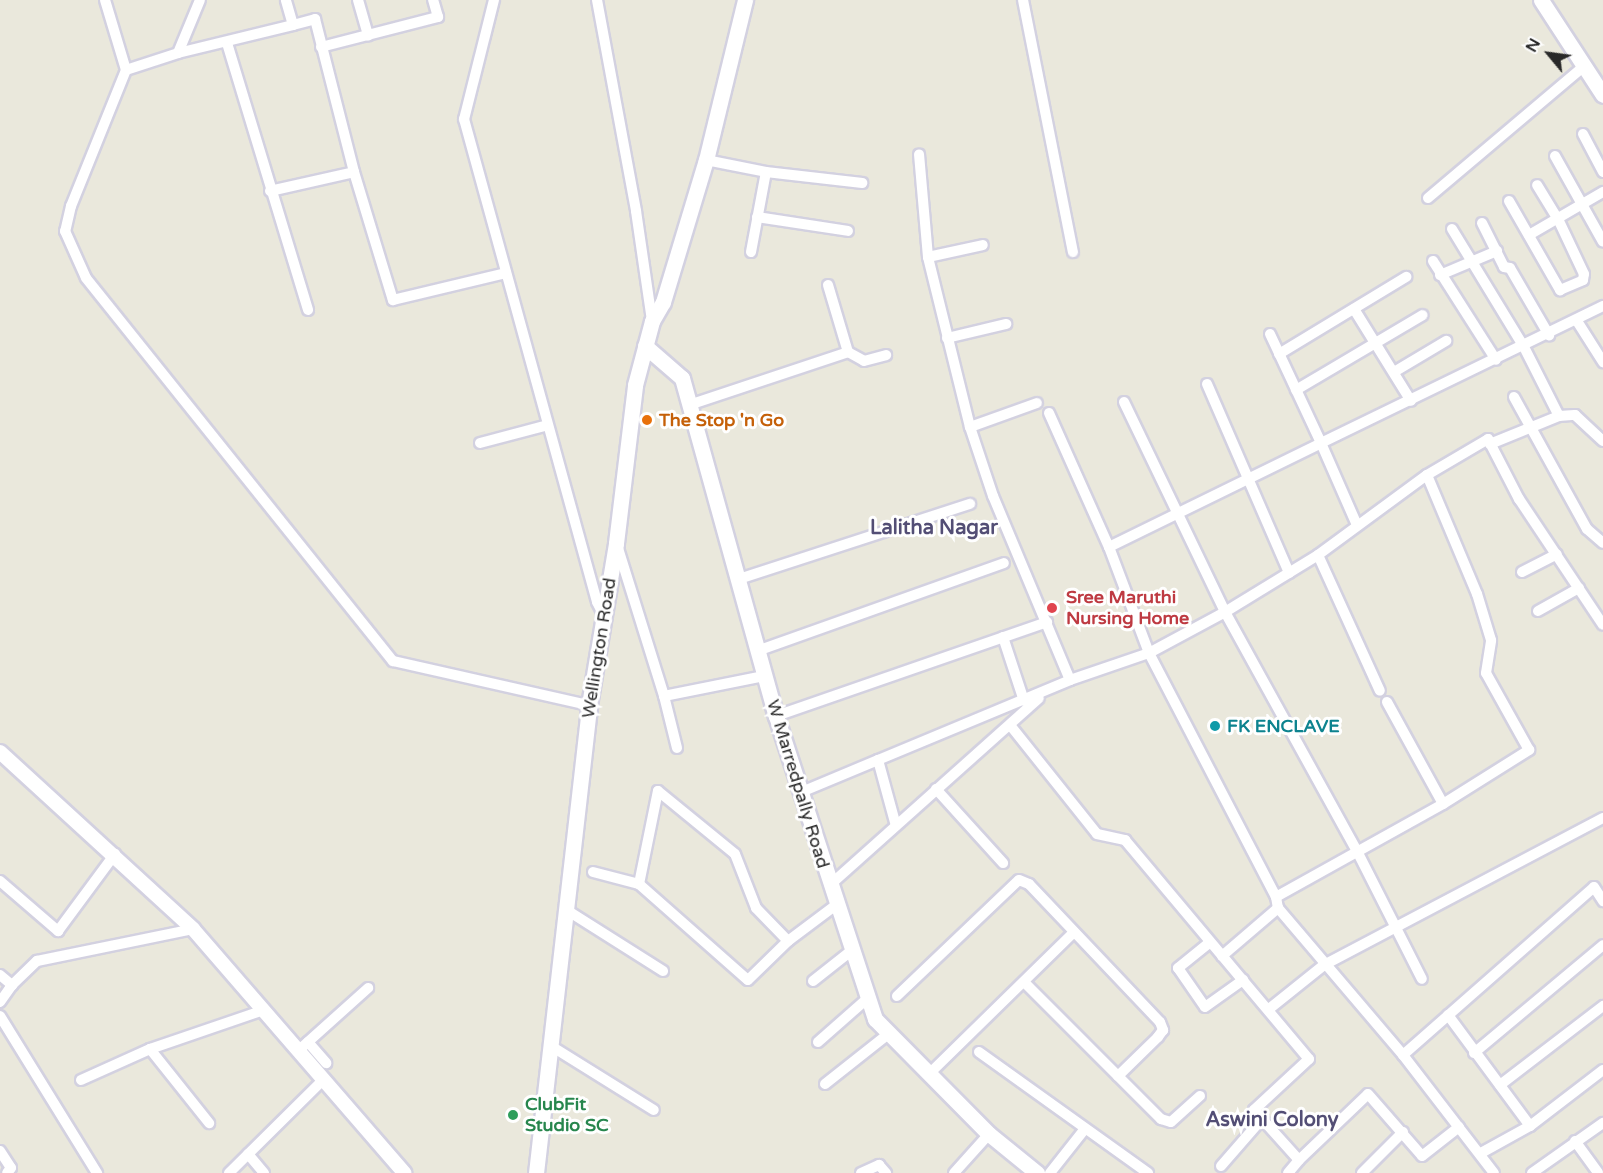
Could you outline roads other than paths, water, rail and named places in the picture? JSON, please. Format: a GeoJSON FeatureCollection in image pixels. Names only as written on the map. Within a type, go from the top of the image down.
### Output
{"type":"FeatureCollection","features":[{"type":"Feature","properties":{"kind":"main road","name":"Wellington Road"},"geometry":{"type":"LineString","coordinates":[[536,1173],[589,705],[616,543],[635,385],[652,321],[663,302],[706,160],[745,0]]}},
{"type":"Feature","properties":{"kind":"main road"},"geometry":{"type":"LineString","coordinates":[[1541,0],[1603,95]]}},
{"type":"Feature","properties":{"kind":"main road","name":"W Marredpally Road"},"geometry":{"type":"LineString","coordinates":[[645,346],[682,378],[764,676],[799,793],[874,1019],[887,1035],[989,1134],[1037,1173]]}},
{"type":"Feature","properties":{"kind":"street"},"geometry":{"type":"LineString","coordinates":[[105,0],[126,70],[71,206],[65,231],[86,278],[393,661],[589,705]]}},
{"type":"Feature","properties":{"kind":"street"},"geometry":{"type":"LineString","coordinates":[[178,53],[200,0]]}},
{"type":"Feature","properties":{"kind":"street"},"geometry":{"type":"LineString","coordinates":[[286,0],[293,25]]}},
{"type":"Feature","properties":{"kind":"street"},"geometry":{"type":"LineString","coordinates":[[358,0],[368,36]]}},
{"type":"Feature","properties":{"kind":"street"},"geometry":{"type":"LineString","coordinates":[[321,47],[438,17],[433,0]]}},
{"type":"Feature","properties":{"kind":"street"},"geometry":{"type":"LineString","coordinates":[[494,0],[464,119],[603,614]]}},
{"type":"Feature","properties":{"kind":"street"},"geometry":{"type":"LineString","coordinates":[[597,0],[636,212],[652,321]]}},
{"type":"Feature","properties":{"kind":"street"},"geometry":{"type":"LineString","coordinates":[[1023,0],[1073,252]]}},
{"type":"Feature","properties":{"kind":"street"},"geometry":{"type":"LineString","coordinates":[[126,70],[178,53],[227,43],[315,18],[354,172],[393,300],[506,273]]}},
{"type":"Feature","properties":{"kind":"street"},"geometry":{"type":"LineString","coordinates":[[227,43],[270,191],[308,310]]}},
{"type":"Feature","properties":{"kind":"street"},"geometry":{"type":"LineString","coordinates":[[1428,198],[1584,66]]}},
{"type":"Feature","properties":{"kind":"street"},"geometry":{"type":"LineString","coordinates":[[1583,134],[1603,172]]}},
{"type":"Feature","properties":{"kind":"street"},"geometry":{"type":"LineString","coordinates":[[919,153],[928,256],[970,427],[993,496],[1070,680]]}},
{"type":"Feature","properties":{"kind":"street"},"geometry":{"type":"LineString","coordinates":[[1555,156],[1603,242]]}},
{"type":"Feature","properties":{"kind":"street"},"geometry":{"type":"LineString","coordinates":[[706,160],[766,172],[862,183]]}},
{"type":"Feature","properties":{"kind":"street"},"geometry":{"type":"LineString","coordinates":[[270,191],[354,172]]}},
{"type":"Feature","properties":{"kind":"street"},"geometry":{"type":"LineString","coordinates":[[751,252],[766,172]]}},
{"type":"Feature","properties":{"kind":"street"},"geometry":{"type":"LineString","coordinates":[[1509,201],[1558,287],[1564,291],[1585,277],[1559,221],[1537,185]]}},
{"type":"Feature","properties":{"kind":"street"},"geometry":{"type":"LineString","coordinates":[[1529,235],[1559,221],[1603,192]]}},
{"type":"Feature","properties":{"kind":"street"},"geometry":{"type":"LineString","coordinates":[[757,217],[848,231]]}},
{"type":"Feature","properties":{"kind":"street"},"geometry":{"type":"LineString","coordinates":[[1482,223],[1549,335]]}},
{"type":"Feature","properties":{"kind":"street"},"geometry":{"type":"LineString","coordinates":[[1452,229],[1524,347],[1559,416]]}},
{"type":"Feature","properties":{"kind":"street"},"geometry":{"type":"LineString","coordinates":[[928,256],[983,244]]}},
{"type":"Feature","properties":{"kind":"street"},"geometry":{"type":"LineString","coordinates":[[1440,276],[1473,264],[1497,251]]}},
{"type":"Feature","properties":{"kind":"street"},"geometry":{"type":"LineString","coordinates":[[1433,261],[1440,276],[1497,360]]}},
{"type":"Feature","properties":{"kind":"street"},"geometry":{"type":"LineString","coordinates":[[1279,354],[1406,277]]}},
{"type":"Feature","properties":{"kind":"street"},"geometry":{"type":"LineString","coordinates":[[828,285],[848,352],[864,361],[886,355]]}},
{"type":"Feature","properties":{"kind":"street"},"geometry":{"type":"LineString","coordinates":[[1109,547],[1178,510],[1497,360],[1603,306]]}},
{"type":"Feature","properties":{"kind":"street"},"geometry":{"type":"LineString","coordinates":[[1354,309],[1411,401]]}},
{"type":"Feature","properties":{"kind":"street"},"geometry":{"type":"LineString","coordinates":[[1296,390],[1423,315]]}},
{"type":"Feature","properties":{"kind":"street"},"geometry":{"type":"LineString","coordinates":[[1577,321],[1603,362]]}},
{"type":"Feature","properties":{"kind":"street"},"geometry":{"type":"LineString","coordinates":[[947,338],[1006,324]]}},
{"type":"Feature","properties":{"kind":"street"},"geometry":{"type":"LineString","coordinates":[[1270,334],[1357,525]]}},
{"type":"Feature","properties":{"kind":"street"},"geometry":{"type":"LineString","coordinates":[[1394,372],[1446,341]]}},
{"type":"Feature","properties":{"kind":"street"},"geometry":{"type":"LineString","coordinates":[[689,405],[848,352]]}},
{"type":"Feature","properties":{"kind":"street"},"geometry":{"type":"LineString","coordinates":[[1207,384],[1250,476],[1289,573]]}},
{"type":"Feature","properties":{"kind":"street"},"geometry":{"type":"LineString","coordinates":[[1514,397],[1587,529],[1603,543]]}},
{"type":"Feature","properties":{"kind":"street"},"geometry":{"type":"LineString","coordinates":[[1124,402],[1178,510],[1225,612],[1358,853],[1422,979]]}},
{"type":"Feature","properties":{"kind":"street"},"geometry":{"type":"LineString","coordinates":[[970,427],[1037,403]]}},
{"type":"Feature","properties":{"kind":"street"},"geometry":{"type":"LineString","coordinates":[[1049,413],[1109,547],[1149,653],[1277,903],[1324,965],[1403,1055],[1494,1173]]}},
{"type":"Feature","properties":{"kind":"street"},"geometry":{"type":"LineString","coordinates":[[1490,444],[1559,416],[1575,415],[1603,441]]}},
{"type":"Feature","properties":{"kind":"street"},"geometry":{"type":"LineString","coordinates":[[480,443],[548,424]]}},
{"type":"Feature","properties":{"kind":"street"},"geometry":{"type":"LineString","coordinates":[[799,793],[1044,694],[1070,680],[1149,653],[1225,612],[1318,555],[1427,475],[1488,440],[1519,499],[1603,625]]}},
{"type":"Feature","properties":{"kind":"street"},"geometry":{"type":"LineString","coordinates":[[1222,956],[1277,903],[1529,750],[1486,673],[1491,640],[1480,603],[1427,475]]}},
{"type":"Feature","properties":{"kind":"street"},"geometry":{"type":"LineString","coordinates":[[739,579],[970,504]]}},
{"type":"Feature","properties":{"kind":"street"},"geometry":{"type":"LineString","coordinates":[[616,543],[664,696],[677,748]]}},
{"type":"Feature","properties":{"kind":"street"},"geometry":{"type":"LineString","coordinates":[[1522,572],[1557,554]]}},
{"type":"Feature","properties":{"kind":"street"},"geometry":{"type":"LineString","coordinates":[[1318,555],[1380,691]]}},
{"type":"Feature","properties":{"kind":"street"},"geometry":{"type":"LineString","coordinates":[[757,651],[1004,563]]}},
{"type":"Feature","properties":{"kind":"street"},"geometry":{"type":"LineString","coordinates":[[1538,611],[1579,588]]}},
{"type":"Feature","properties":{"kind":"street"},"geometry":{"type":"LineString","coordinates":[[776,716],[1047,622]]}},
{"type":"Feature","properties":{"kind":"street"},"geometry":{"type":"LineString","coordinates":[[1003,637],[1024,702]]}},
{"type":"Feature","properties":{"kind":"street"},"geometry":{"type":"LineString","coordinates":[[664,696],[764,676]]}},
{"type":"Feature","properties":{"kind":"street"},"geometry":{"type":"LineString","coordinates":[[830,885],[1044,694]]}},
{"type":"Feature","properties":{"kind":"street"},"geometry":{"type":"LineString","coordinates":[[1387,702],[1443,804]]}},
{"type":"Feature","properties":{"kind":"street"},"geometry":{"type":"LineString","coordinates":[[1010,725],[1097,834],[1125,840],[1209,943],[1309,1059],[1257,1104],[1254,1110],[1299,1160]]}},
{"type":"Feature","properties":{"kind":"street"},"geometry":{"type":"LineString","coordinates":[[0,752],[115,854],[193,929],[264,1010],[303,1046],[326,1063]]}},
{"type":"Feature","properties":{"kind":"street"},"geometry":{"type":"LineString","coordinates":[[878,760],[896,826]]}},
{"type":"Feature","properties":{"kind":"street"},"geometry":{"type":"LineString","coordinates":[[936,789],[1003,863]]}},
{"type":"Feature","properties":{"kind":"street"},"geometry":{"type":"LineString","coordinates":[[639,884],[658,791],[735,854],[756,908],[788,941]]}},
{"type":"Feature","properties":{"kind":"street"},"geometry":{"type":"LineString","coordinates":[[1269,1010],[1324,965],[1603,818]]}},
{"type":"Feature","properties":{"kind":"street"},"geometry":{"type":"LineString","coordinates":[[0,881],[58,932],[115,854]]}},
{"type":"Feature","properties":{"kind":"street"},"geometry":{"type":"LineString","coordinates":[[593,872],[639,884],[748,980],[788,941],[836,904]]}},
{"type":"Feature","properties":{"kind":"street"},"geometry":{"type":"LineString","coordinates":[[897,996],[1019,880],[1029,884],[1163,1030],[1118,1076]]}},
{"type":"Feature","properties":{"kind":"street"},"geometry":{"type":"LineString","coordinates":[[1403,1055],[1594,887],[1603,901]]}},
{"type":"Feature","properties":{"kind":"street"},"geometry":{"type":"LineString","coordinates":[[565,909],[663,971]]}},
{"type":"Feature","properties":{"kind":"street"},"geometry":{"type":"LineString","coordinates":[[0,1002],[12,985],[38,961],[193,929]]}},
{"type":"Feature","properties":{"kind":"street"},"geometry":{"type":"LineString","coordinates":[[928,1075],[1073,933]]}},
{"type":"Feature","properties":{"kind":"street"},"geometry":{"type":"LineString","coordinates":[[1209,943],[1178,968],[1205,1007],[1243,980]]}},
{"type":"Feature","properties":{"kind":"street"},"geometry":{"type":"LineString","coordinates":[[1474,1053],[1603,945]]}},
{"type":"Feature","properties":{"kind":"street"},"geometry":{"type":"LineString","coordinates":[[813,981],[851,951]]}},
{"type":"Feature","properties":{"kind":"street"},"geometry":{"type":"LineString","coordinates":[[0,975],[12,985]]}},
{"type":"Feature","properties":{"kind":"street"},"geometry":{"type":"LineString","coordinates":[[1024,982],[1161,1119],[1171,1122],[1200,1096]]}},
{"type":"Feature","properties":{"kind":"street"},"geometry":{"type":"LineString","coordinates":[[303,1046],[368,988]]}},
{"type":"Feature","properties":{"kind":"street"},"geometry":{"type":"LineString","coordinates":[[818,1042],[867,999]]}},
{"type":"Feature","properties":{"kind":"street"},"geometry":{"type":"LineString","coordinates":[[1500,1085],[1603,1006]]}},
{"type":"Feature","properties":{"kind":"street"},"geometry":{"type":"LineString","coordinates":[[81,1080],[150,1049],[264,1010]]}},
{"type":"Feature","properties":{"kind":"street"},"geometry":{"type":"LineString","coordinates":[[1448,1015],[1530,1126]]}},
{"type":"Feature","properties":{"kind":"street"},"geometry":{"type":"LineString","coordinates":[[0,1016],[98,1173]]}},
{"type":"Feature","properties":{"kind":"street"},"geometry":{"type":"LineString","coordinates":[[825,1084],[887,1035]]}},
{"type":"Feature","properties":{"kind":"street"},"geometry":{"type":"LineString","coordinates":[[303,1046],[324,1079],[404,1173]]}},
{"type":"Feature","properties":{"kind":"street"},"geometry":{"type":"LineString","coordinates":[[551,1046],[654,1110]]}},
{"type":"Feature","properties":{"kind":"street"},"geometry":{"type":"LineString","coordinates":[[150,1049],[209,1123]]}},
{"type":"Feature","properties":{"kind":"street"},"geometry":{"type":"LineString","coordinates":[[979,1052],[1084,1130],[1148,1173]]}},
{"type":"Feature","properties":{"kind":"street"},"geometry":{"type":"LineString","coordinates":[[1480,1154],[1530,1126],[1603,1070]]}},
{"type":"Feature","properties":{"kind":"street"},"geometry":{"type":"LineString","coordinates":[[229,1173],[324,1079]]}},
{"type":"Feature","properties":{"kind":"street"},"geometry":{"type":"LineString","coordinates":[[1288,1173],[1368,1094],[1422,1156],[1459,1126]]}},
{"type":"Feature","properties":{"kind":"street"},"geometry":{"type":"LineString","coordinates":[[1221,1166],[1261,1120]]}},
{"type":"Feature","properties":{"kind":"street"},"geometry":{"type":"LineString","coordinates":[[1532,1173],[1603,1123]]}},
{"type":"Feature","properties":{"kind":"street"},"geometry":{"type":"LineString","coordinates":[[1050,1173],[1084,1130]]}},
{"type":"Feature","properties":{"kind":"street"},"geometry":{"type":"LineString","coordinates":[[1362,1173],[1403,1132]]}},
{"type":"Feature","properties":{"kind":"street"},"geometry":{"type":"LineString","coordinates":[[954,1173],[989,1134]]}},
{"type":"Feature","properties":{"kind":"street"},"geometry":{"type":"LineString","coordinates":[[1575,1141],[1598,1173]]}},
{"type":"Feature","properties":{"kind":"street"},"geometry":{"type":"LineString","coordinates":[[0,1151],[10,1171]]}},
{"type":"Feature","properties":{"kind":"street"},"geometry":{"type":"LineString","coordinates":[[248,1154],[264,1173]]}},
{"type":"Feature","properties":{"kind":"street"},"geometry":{"type":"LineString","coordinates":[[861,1173],[879,1165],[886,1173]]}},
{"type":"Feature","properties":{"kind":"place","name":"The Stop 'n Go"},"geometry":{"type":"Point","coordinates":[647,420]}},
{"type":"Feature","properties":{"kind":"place","name":"Sree Maruthi Nursing Home"},"geometry":{"type":"Point","coordinates":[1052,608]}},
{"type":"Feature","properties":{"kind":"place","name":"FK ENCLAVE"},"geometry":{"type":"Point","coordinates":[1215,726]}},
{"type":"Feature","properties":{"kind":"place","name":"ClubFit Studio SC"},"geometry":{"type":"Point","coordinates":[513,1115]}},
{"type":"Feature","properties":{"kind":"district","name":"Lalitha Nagar"},"geometry":{"type":"Point","coordinates":[934,528]}},
{"type":"Feature","properties":{"kind":"district","name":"Aswini Colony"},"geometry":{"type":"Point","coordinates":[1272,1120]}}]}
